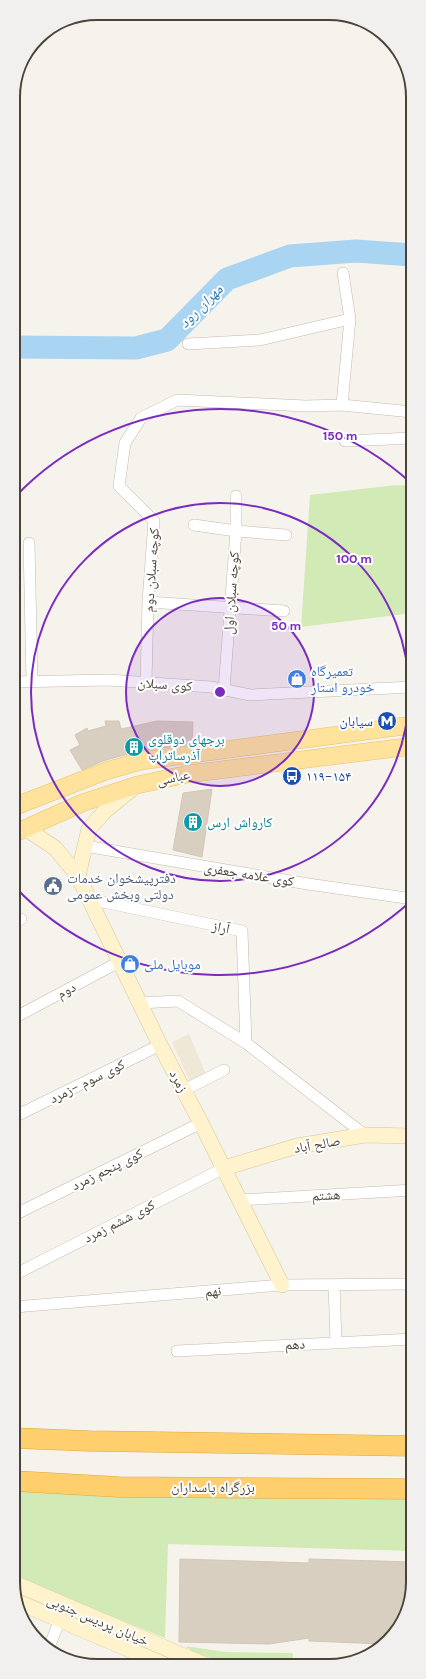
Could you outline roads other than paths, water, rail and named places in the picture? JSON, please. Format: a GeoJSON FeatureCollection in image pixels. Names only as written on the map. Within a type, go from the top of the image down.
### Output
{"type":"FeatureCollection","features":[{"type":"Feature","properties":{"kind":"highway"},"geometry":{"type":"LineString","coordinates":[[20,1438],[89,1442],[406,1446]]}},
{"type":"Feature","properties":{"kind":"highway","name":"بزرگراه پاسداران"},"geometry":{"type":"LineString","coordinates":[[20,1482],[119,1486],[406,1488]]}},
{"type":"Feature","properties":{"kind":"main road","name":"عباسى"},"geometry":{"type":"LineString","coordinates":[[20,804],[106,771],[141,761],[406,726]]}},
{"type":"Feature","properties":{"kind":"main road"},"geometry":{"type":"LineString","coordinates":[[358,732],[360,752]]}},
{"type":"Feature","properties":{"kind":"main road","name":"عباسى"},"geometry":{"type":"LineString","coordinates":[[20,831],[82,803],[136,785],[188,774],[406,747]]}},
{"type":"Feature","properties":{"kind":"street"},"geometry":{"type":"LineString","coordinates":[[343,274],[350,319],[342,405],[406,411]]}},
{"type":"Feature","properties":{"kind":"street"},"geometry":{"type":"LineString","coordinates":[[188,344],[260,340],[350,319]]}},
{"type":"Feature","properties":{"kind":"street","name":"کوچه سبلان دوم"},"geometry":{"type":"LineString","coordinates":[[146,682],[148,602],[154,521],[119,486],[126,443],[141,418],[177,400],[306,406],[342,405]]}},
{"type":"Feature","properties":{"kind":"street"},"geometry":{"type":"LineString","coordinates":[[345,441],[406,438]]}},
{"type":"Feature","properties":{"kind":"street","name":"کوچه سبلان اول"},"geometry":{"type":"LineString","coordinates":[[224,690],[236,532],[236,496]]}},
{"type":"Feature","properties":{"kind":"street"},"geometry":{"type":"LineString","coordinates":[[194,525],[236,532],[286,535]]}},
{"type":"Feature","properties":{"kind":"street"},"geometry":{"type":"LineString","coordinates":[[29,543],[32,682]]}},
{"type":"Feature","properties":{"kind":"street"},"geometry":{"type":"LineString","coordinates":[[148,602],[284,611]]}},
{"type":"Feature","properties":{"kind":"street","name":"کوی سبلان"},"geometry":{"type":"LineString","coordinates":[[20,682],[108,680],[146,682],[211,687],[250,695],[406,687]]}},
{"type":"Feature","properties":{"kind":"street"},"geometry":{"type":"LineString","coordinates":[[78,876],[89,829],[106,810],[136,785]]}},
{"type":"Feature","properties":{"kind":"street","name":"زمرد"},"geometry":{"type":"LineString","coordinates":[[20,831],[55,848],[78,876],[139,1003],[282,1285]]}},
{"type":"Feature","properties":{"kind":"street","name":"کوی علامه جعفری"},"geometry":{"type":"LineString","coordinates":[[85,846],[308,884],[406,898]]}},
{"type":"Feature","properties":{"kind":"street","name":"آراز"},"geometry":{"type":"LineString","coordinates":[[89,899],[242,931],[246,1043]]}},
{"type":"Feature","properties":{"kind":"street","name":"دوم"},"geometry":{"type":"LineString","coordinates":[[20,1015],[119,962]]}},
{"type":"Feature","properties":{"kind":"street"},"geometry":{"type":"LineString","coordinates":[[139,1003],[178,1001],[246,1043],[365,1135]]}},
{"type":"Feature","properties":{"kind":"street","name":"کوی سوم -زمرد"},"geometry":{"type":"LineString","coordinates":[[20,1114],[160,1045]]}},
{"type":"Feature","properties":{"kind":"street"},"geometry":{"type":"LineString","coordinates":[[184,1090],[224,1070]]}},
{"type":"Feature","properties":{"kind":"street","name":"کوی پنجم زمرد"},"geometry":{"type":"LineString","coordinates":[[20,1212],[201,1123]]}},
{"type":"Feature","properties":{"kind":"street","name":"صالح آباد"},"geometry":{"type":"LineString","coordinates":[[224,1168],[297,1146],[365,1135],[406,1136]]}},
{"type":"Feature","properties":{"kind":"street","name":"کوی ششم زمرد"},"geometry":{"type":"LineString","coordinates":[[20,1272],[224,1168]]}},
{"type":"Feature","properties":{"kind":"street","name":"هشتم"},"geometry":{"type":"LineString","coordinates":[[239,1200],[406,1190]]}},
{"type":"Feature","properties":{"kind":"street","name":"نهم"},"geometry":{"type":"LineString","coordinates":[[20,1307],[282,1285],[406,1284]]}},
{"type":"Feature","properties":{"kind":"street"},"geometry":{"type":"LineString","coordinates":[[334,1285],[336,1342]]}},
{"type":"Feature","properties":{"kind":"street","name":"دهم"},"geometry":{"type":"LineString","coordinates":[[177,1351],[406,1339]]}},
{"type":"Feature","properties":{"kind":"street","name":"خیابان پردیس جنوبی"},"geometry":{"type":"LineString","coordinates":[[20,1587],[63,1613],[153,1659]]}},
{"type":"Feature","properties":{"kind":"street","name":"خیابان پردیس جنوبی"},"geometry":{"type":"LineString","coordinates":[[23,1603],[63,1613],[189,1659]]}},
{"type":"Feature","properties":{"kind":"street"},"geometry":{"type":"LineString","coordinates":[[50,1643],[63,1613]]}},
{"type":"Feature","properties":{"kind":"waterway","name":"مهران رود"},"geometry":{"type":"LineString","coordinates":[[20,347],[136,348],[167,340],[227,279],[290,256],[356,251],[406,255]]}},
{"type":"Feature","properties":{"kind":"place","name":"تعمیرگاه خودرو استار"},"geometry":{"type":"Point","coordinates":[297,679]}},
{"type":"Feature","properties":{"kind":"place","name":"سیابان"},"geometry":{"type":"Point","coordinates":[387,721]}},
{"type":"Feature","properties":{"kind":"place","name":"برجهای دوقلوی آذرساتراپ"},"geometry":{"type":"Point","coordinates":[134,747]}},
{"type":"Feature","properties":{"kind":"place","name":"۱۱۹-۱۵۴"},"geometry":{"type":"Point","coordinates":[292,776]}},
{"type":"Feature","properties":{"kind":"place","name":"کارواش ارس"},"geometry":{"type":"Point","coordinates":[193,822]}},
{"type":"Feature","properties":{"kind":"place","name":"دفترپیشخوان خدمات دولتی وبخش عمومی"},"geometry":{"type":"Point","coordinates":[53,886]}},
{"type":"Feature","properties":{"kind":"place","name":"موبایل ملی"},"geometry":{"type":"Point","coordinates":[130,964]}}]}
